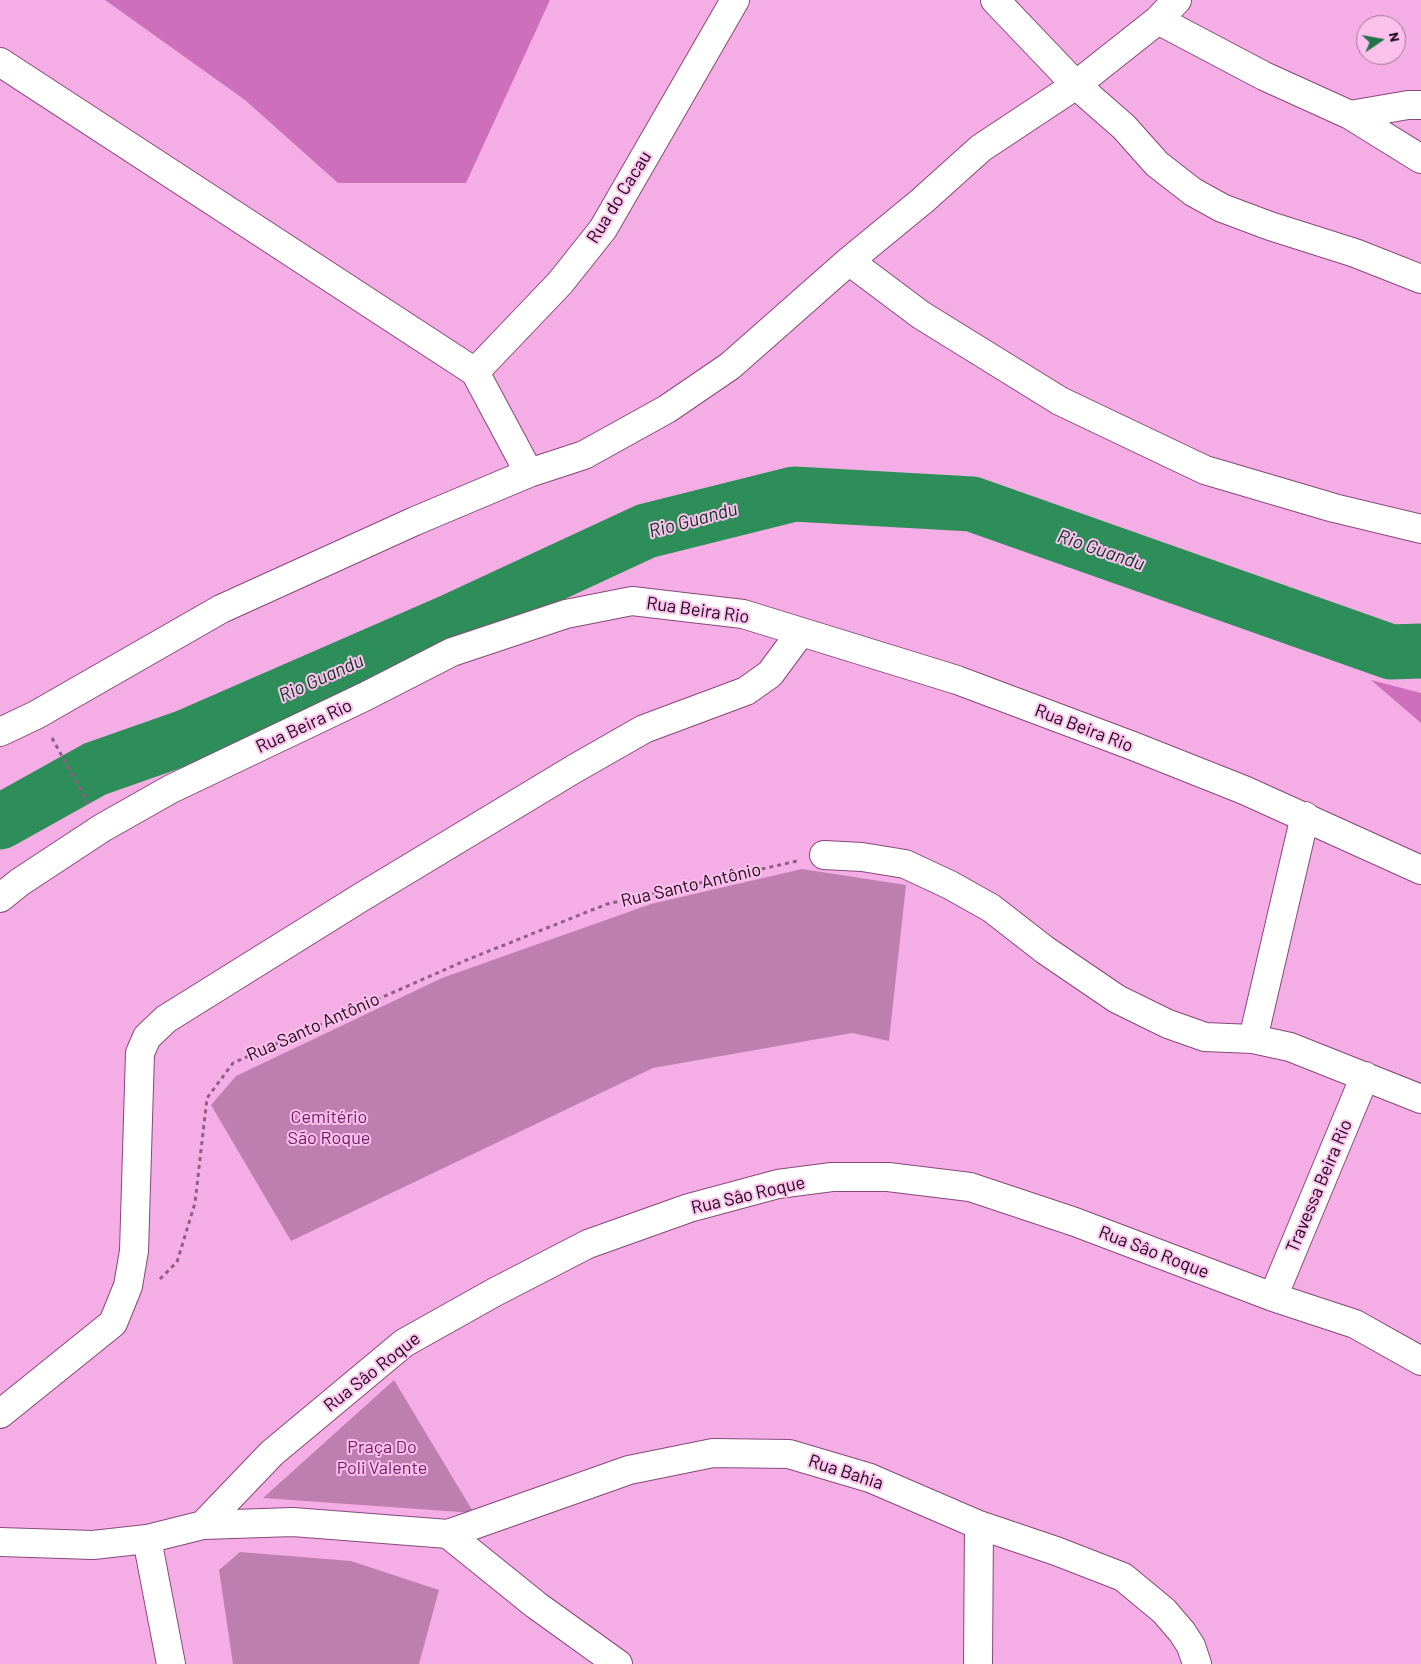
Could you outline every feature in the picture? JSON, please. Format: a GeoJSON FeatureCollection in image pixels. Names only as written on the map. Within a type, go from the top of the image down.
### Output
{"type":"FeatureCollection","features":[{"type":"Feature","properties":{"kind":"street","name":"Rua do Cacau"},"geometry":{"type":"LineString","coordinates":[[475,372],[560,283],[603,229],[735,0]]}},
{"type":"Feature","properties":{"kind":"street"},"geometry":{"type":"LineString","coordinates":[[995,0],[1076,85],[1124,127],[1157,164],[1192,192],[1222,208],[1270,226],[1355,253],[1421,279]]}},
{"type":"Feature","properties":{"kind":"street"},"geometry":{"type":"LineString","coordinates":[[0,732],[36,715],[221,609],[415,521],[529,473],[584,455],[667,409],[730,366],[849,260],[922,201],[981,148],[1076,85],[1158,20],[1177,0]]}},
{"type":"Feature","properties":{"kind":"street"},"geometry":{"type":"LineString","coordinates":[[1158,20],[1264,76],[1350,115],[1421,159]]}},
{"type":"Feature","properties":{"kind":"street"},"geometry":{"type":"LineString","coordinates":[[0,62],[475,372],[529,473]]}},
{"type":"Feature","properties":{"kind":"street"},"geometry":{"type":"LineString","coordinates":[[1350,115],[1408,105],[1421,105]]}},
{"type":"Feature","properties":{"kind":"street"},"geometry":{"type":"LineString","coordinates":[[849,260],[921,315],[1060,401],[1205,470],[1334,508],[1421,530]]}},
{"type":"Feature","properties":{"kind":"street","name":"Rua Beira Rio"},"geometry":{"type":"LineString","coordinates":[[0,897],[102,828],[171,789],[364,697],[452,652],[566,614],[632,601],[743,614],[957,680],[1133,746],[1304,816],[1421,870]]}},
{"type":"Feature","properties":{"kind":"street"},"geometry":{"type":"LineString","coordinates":[[0,1414],[113,1323],[128,1286],[134,1251],[140,1053],[147,1038],[166,1019],[360,898],[644,729],[746,691],[770,674],[801,632]]}},
{"type":"Feature","properties":{"kind":"street"},"geometry":{"type":"LineString","coordinates":[[1253,1039],[1304,816]]}},
{"type":"Feature","properties":{"kind":"street"},"geometry":{"type":"LineString","coordinates":[[824,855],[862,857],[905,864],[950,885],[991,908],[1045,950],[1117,999],[1168,1024],[1205,1037],[1253,1039],[1290,1047],[1421,1099]]}},
{"type":"Feature","properties":{"kind":"street","name":"Travessa Beira Rio"},"geometry":{"type":"LineString","coordinates":[[1273,1297],[1365,1076]]}},
{"type":"Feature","properties":{"kind":"street","name":"Rua Sâo Roque"},"geometry":{"type":"LineString","coordinates":[[203,1525],[272,1453],[404,1343],[495,1292],[588,1244],[689,1208],[778,1184],[832,1177],[888,1177],[970,1187],[1075,1222],[1273,1297],[1355,1324],[1421,1361]]}},
{"type":"Feature","properties":{"kind":"street","name":"Rua Bahia"},"geometry":{"type":"LineString","coordinates":[[448,1534],[629,1470],[713,1453],[789,1454],[870,1478],[979,1525],[1056,1551],[1123,1577],[1164,1611],[1182,1632],[1191,1646],[1196,1664]]}},
{"type":"Feature","properties":{"kind":"street"},"geometry":{"type":"LineString","coordinates":[[0,1542],[93,1545],[147,1538],[203,1525],[293,1522],[448,1534],[536,1605],[618,1664]]}},
{"type":"Feature","properties":{"kind":"street"},"geometry":{"type":"LineString","coordinates":[[978,1664],[979,1525]]}},
{"type":"Feature","properties":{"kind":"street"},"geometry":{"type":"LineString","coordinates":[[147,1538],[171,1664]]}},
{"type":"Feature","properties":{"kind":"path"},"geometry":{"type":"LineString","coordinates":[[49,733],[79,788]]}},
{"type":"Feature","properties":{"kind":"path","name":"Rua Santo Antônio"},"geometry":{"type":"LineString","coordinates":[[156,1283],[177,1262],[195,1203],[207,1098],[233,1063],[469,959],[607,904],[824,855]]}},
{"type":"Feature","properties":{"kind":"green space","name":"Cemitério São Roque"},"geometry":{"type":"Polygon","coordinates":[[[802,869],[906,885],[889,1041],[852,1033],[653,1068],[291,1241],[211,1105],[236,1076],[442,978],[651,904],[802,869]]]}},
{"type":"Feature","properties":{"kind":"green space","name":"Praça Do Poli Valente"},"geometry":{"type":"Polygon","coordinates":[[[394,1380],[474,1513],[263,1498],[394,1380]]]}},
{"type":"Feature","properties":{"kind":"green space"},"geometry":{"type":"Polygon","coordinates":[[[240,1552],[351,1561],[439,1590],[419,1664],[233,1664],[219,1570],[240,1552]]]}},
{"type":"Feature","properties":{"kind":"shaded area"},"geometry":{"type":"Polygon","coordinates":[[[105,0],[550,0],[466,183],[338,183],[245,100],[105,0]]]}},
{"type":"Feature","properties":{"kind":"shaded area"},"geometry":{"type":"Polygon","coordinates":[[[1371,680],[1421,693],[1421,723],[1371,680]]]}},
{"type":"Feature","properties":{"kind":"waterway","name":"Rio Guandu"},"geometry":{"type":"LineString","coordinates":[[0,822],[95,769],[186,737],[452,621],[646,531],[794,494],[972,504],[1391,652],[1421,651]]}}]}
